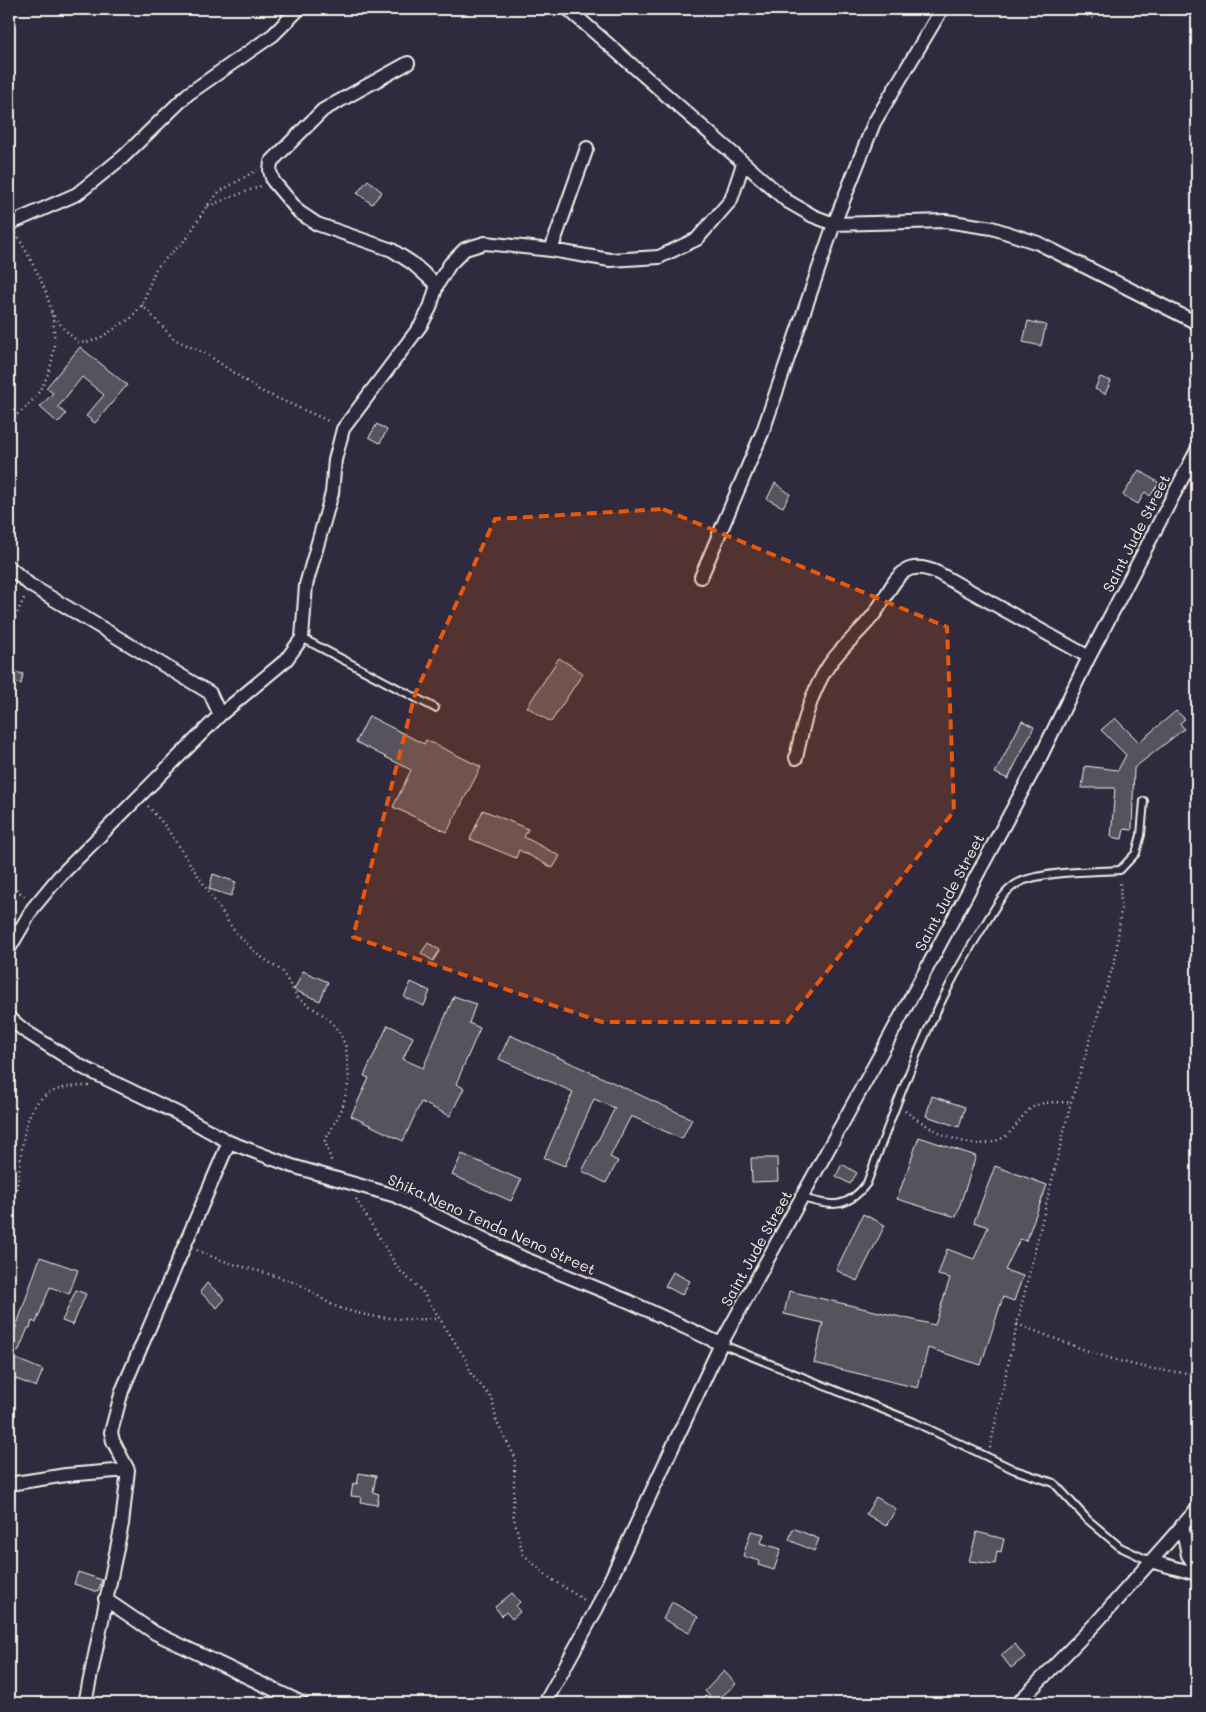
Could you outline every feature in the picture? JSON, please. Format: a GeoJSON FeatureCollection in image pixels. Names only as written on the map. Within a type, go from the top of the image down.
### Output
{"type":"FeatureCollection","features":[{"type":"Feature","properties":{"kind":"street"},"geometry":{"type":"LineString","coordinates":[[10,224],[77,194],[123,157],[188,94],[273,35],[299,9]]}},
{"type":"Feature","properties":{"kind":"street"},"geometry":{"type":"LineString","coordinates":[[568,9],[743,164],[787,200],[813,216],[834,224],[946,221],[992,228],[1038,243],[1197,323]]}},
{"type":"Feature","properties":{"kind":"street"},"geometry":{"type":"LineString","coordinates":[[701,577],[763,431],[834,224],[874,122],[942,9]]}},
{"type":"Feature","properties":{"kind":"street"},"geometry":{"type":"LineString","coordinates":[[408,63],[323,110],[271,162],[270,171],[273,181],[299,212],[317,224],[392,250],[412,263],[437,284]]}},
{"type":"Feature","properties":{"kind":"street"},"geometry":{"type":"LineString","coordinates":[[550,250],[587,148]]}},
{"type":"Feature","properties":{"kind":"street"},"geometry":{"type":"LineString","coordinates":[[9,949],[33,908],[58,878],[141,797],[220,715],[286,660],[302,638],[306,585],[332,493],[335,460],[342,429],[421,325],[430,308],[437,284],[450,264],[465,249],[485,244],[550,250],[610,260],[659,257],[697,239],[731,200],[743,164]]}},
{"type":"Feature","properties":{"kind":"street","name":"Saint Jude Street"},"geometry":{"type":"LineString","coordinates":[[545,1703],[597,1608],[721,1344],[1039,760],[1089,657],[1197,450]]}},
{"type":"Feature","properties":{"kind":"street"},"geometry":{"type":"LineString","coordinates":[[796,758],[807,708],[829,665],[875,614],[899,575],[911,568],[924,566],[938,573],[1089,657]]}},
{"type":"Feature","properties":{"kind":"street"},"geometry":{"type":"LineString","coordinates":[[9,567],[30,585],[210,693],[220,715]]}},
{"type":"Feature","properties":{"kind":"street","name":"Shika Neno Tenda Neno Street"},"geometry":{"type":"LineString","coordinates":[[9,1018],[33,1036],[88,1070],[179,1114],[229,1142],[292,1166],[396,1196],[523,1258],[628,1301],[721,1344]]}},
{"type":"Feature","properties":{"kind":"street"},"geometry":{"type":"LineString","coordinates":[[85,1703],[122,1524],[128,1470],[113,1441],[111,1432],[122,1391],[164,1289],[186,1245],[229,1142]]}},
{"type":"Feature","properties":{"kind":"street"},"geometry":{"type":"LineString","coordinates":[[9,1484],[66,1475],[128,1470]]}},
{"type":"Feature","properties":{"kind":"street"},"geometry":{"type":"LineString","coordinates":[[1018,1703],[1097,1622],[1197,1509]]}},
{"type":"Feature","properties":{"kind":"street"},"geometry":{"type":"LineString","coordinates":[[1182,1525],[1188,1555],[1197,1569]]}},
{"type":"Feature","properties":{"kind":"street"},"geometry":{"type":"LineString","coordinates":[[1150,1561],[1197,1574]]}},
{"type":"Feature","properties":{"kind":"street"},"geometry":{"type":"LineString","coordinates":[[105,1600],[155,1633],[302,1703]]}},
{"type":"Feature","properties":{"kind":"lane"},"geometry":{"type":"LineString","coordinates":[[302,638],[435,708]]}},
{"type":"Feature","properties":{"kind":"lane"},"geometry":{"type":"LineString","coordinates":[[802,1198],[828,1205],[842,1204],[857,1197],[867,1183],[927,1028],[975,938],[1000,900],[1017,883],[1037,876],[1120,870],[1136,853],[1141,834],[1144,801]]}},
{"type":"Feature","properties":{"kind":"lane"},"geometry":{"type":"LineString","coordinates":[[721,1344],[914,1422],[1015,1470],[1054,1483],[1087,1519],[1120,1547],[1150,1561]]}},
{"type":"Feature","properties":{"kind":"path"},"geometry":{"type":"LineString","coordinates":[[1074,9],[1096,20]]}},
{"type":"Feature","properties":{"kind":"path"},"geometry":{"type":"LineString","coordinates":[[52,312],[63,328],[78,342],[100,338],[131,318],[142,305],[156,268],[187,238],[206,207],[219,192],[271,162]]}},
{"type":"Feature","properties":{"kind":"path"},"geometry":{"type":"LineString","coordinates":[[206,207],[273,181]]}},
{"type":"Feature","properties":{"kind":"path"},"geometry":{"type":"LineString","coordinates":[[9,420],[25,410],[39,394],[50,374],[54,335],[52,312],[45,289],[10,224]]}},
{"type":"Feature","properties":{"kind":"path"},"geometry":{"type":"LineString","coordinates":[[142,305],[174,339],[208,355],[259,390],[320,416],[342,429]]}},
{"type":"Feature","properties":{"kind":"path"},"geometry":{"type":"LineString","coordinates":[[9,631],[30,585]]}},
{"type":"Feature","properties":{"kind":"path"},"geometry":{"type":"LineString","coordinates":[[141,797],[166,827],[235,932],[257,954],[282,971],[298,998],[329,1019],[340,1033],[346,1047],[349,1081],[342,1109],[325,1141],[330,1160],[345,1181],[399,1270],[422,1291],[467,1361],[471,1374],[492,1398],[497,1423],[515,1457],[513,1514],[523,1554],[548,1577],[597,1608]]}},
{"type":"Feature","properties":{"kind":"path"},"geometry":{"type":"LineString","coordinates":[[989,1456],[1017,1324],[1071,1102],[1116,956],[1121,909],[1120,870]]}},
{"type":"Feature","properties":{"kind":"path"},"geometry":{"type":"LineString","coordinates":[[9,882],[22,893],[33,908]]}},
{"type":"Feature","properties":{"kind":"path"},"geometry":{"type":"LineString","coordinates":[[9,1195],[16,1191],[22,1162],[23,1131],[30,1113],[39,1100],[56,1089],[91,1086]]}},
{"type":"Feature","properties":{"kind":"path"},"geometry":{"type":"LineString","coordinates":[[896,1104],[942,1134],[963,1142],[995,1142],[1008,1133],[1030,1109],[1041,1103],[1071,1102]]}},
{"type":"Feature","properties":{"kind":"path"},"geometry":{"type":"LineString","coordinates":[[186,1245],[221,1262],[296,1283],[335,1306],[361,1314],[415,1320],[439,1319]]}},
{"type":"Feature","properties":{"kind":"path"},"geometry":{"type":"LineString","coordinates":[[1017,1324],[1102,1356],[1171,1373],[1197,1373]]}},
{"type":"Feature","properties":{"kind":"highlighted area"},"geometry":{"type":"Polygon","coordinates":[[[663,509],[947,627],[954,811],[787,1022],[602,1022],[353,937],[415,694],[495,519],[663,509]]]}},
{"type":"Feature","properties":{"kind":"building"},"geometry":{"type":"Polygon","coordinates":[[[368,180],[382,192],[372,204],[357,193],[368,180]]]}},
{"type":"Feature","properties":{"kind":"building"},"geometry":{"type":"Polygon","coordinates":[[[1028,321],[1046,325],[1041,346],[1023,342],[1028,321]]]}},
{"type":"Feature","properties":{"kind":"building"},"geometry":{"type":"Polygon","coordinates":[[[80,347],[127,385],[95,423],[86,416],[104,395],[82,377],[58,407],[66,414],[58,423],[40,407],[53,393],[46,388],[80,347]]]}},
{"type":"Feature","properties":{"kind":"building"},"geometry":{"type":"Polygon","coordinates":[[[1100,377],[1111,381],[1105,394],[1095,389],[1100,377]]]}},
{"type":"Feature","properties":{"kind":"building"},"geometry":{"type":"Polygon","coordinates":[[[377,424],[387,430],[380,443],[369,437],[377,424]]]}},
{"type":"Feature","properties":{"kind":"building"},"geometry":{"type":"Polygon","coordinates":[[[1139,470],[1159,483],[1150,496],[1145,492],[1138,504],[1123,495],[1139,470]]]}},
{"type":"Feature","properties":{"kind":"building"},"geometry":{"type":"Polygon","coordinates":[[[775,483],[790,494],[783,507],[767,499],[775,483]]]}},
{"type":"Feature","properties":{"kind":"building"},"geometry":{"type":"Polygon","coordinates":[[[559,658],[583,673],[551,722],[527,707],[559,658]]]}},
{"type":"Feature","properties":{"kind":"building"},"geometry":{"type":"Polygon","coordinates":[[[9,670],[23,674],[21,684],[9,681],[9,670]]]}},
{"type":"Feature","properties":{"kind":"building"},"geometry":{"type":"Polygon","coordinates":[[[1176,711],[1185,719],[1180,723],[1184,729],[1134,768],[1132,830],[1124,829],[1122,839],[1111,837],[1115,788],[1082,788],[1085,766],[1118,770],[1126,755],[1101,730],[1115,718],[1139,742],[1176,711]]]}},
{"type":"Feature","properties":{"kind":"building"},"geometry":{"type":"Polygon","coordinates":[[[369,716],[424,744],[426,740],[481,767],[447,832],[393,807],[411,770],[356,742],[369,716]]]}},
{"type":"Feature","properties":{"kind":"building"},"geometry":{"type":"Polygon","coordinates":[[[1022,721],[1034,727],[1008,779],[995,773],[1022,721]]]}},
{"type":"Feature","properties":{"kind":"building"},"geometry":{"type":"Polygon","coordinates":[[[483,810],[528,829],[524,837],[560,856],[553,868],[519,850],[516,858],[470,839],[483,810]]]}},
{"type":"Feature","properties":{"kind":"building"},"geometry":{"type":"Polygon","coordinates":[[[213,874],[236,882],[231,896],[209,889],[213,874]]]}},
{"type":"Feature","properties":{"kind":"building"},"geometry":{"type":"Polygon","coordinates":[[[428,943],[440,950],[433,961],[421,953],[428,943]]]}},
{"type":"Feature","properties":{"kind":"building"},"geometry":{"type":"Polygon","coordinates":[[[303,971],[328,982],[320,1001],[294,990],[303,971]]]}},
{"type":"Feature","properties":{"kind":"building"},"geometry":{"type":"Polygon","coordinates":[[[411,982],[430,991],[424,1006],[404,997],[411,982]]]}},
{"type":"Feature","properties":{"kind":"building"},"geometry":{"type":"Polygon","coordinates":[[[454,996],[476,1004],[469,1023],[480,1028],[456,1084],[464,1088],[450,1116],[421,1102],[403,1141],[351,1116],[369,1078],[364,1076],[388,1025],[413,1037],[403,1059],[423,1068],[454,996]]]}},
{"type":"Feature","properties":{"kind":"building"},"geometry":{"type":"Polygon","coordinates":[[[510,1035],[692,1119],[682,1139],[631,1116],[610,1157],[618,1161],[606,1183],[582,1171],[615,1108],[594,1099],[565,1166],[544,1158],[573,1092],[499,1059],[510,1035]]]}},
{"type":"Feature","properties":{"kind":"building"},"geometry":{"type":"Polygon","coordinates":[[[932,1096],[965,1107],[959,1127],[926,1116],[932,1096]]]}},
{"type":"Feature","properties":{"kind":"building"},"geometry":{"type":"Polygon","coordinates":[[[919,1137],[976,1156],[956,1217],[897,1199],[919,1137]]]}},
{"type":"Feature","properties":{"kind":"building"},"geometry":{"type":"Polygon","coordinates":[[[462,1154],[521,1180],[511,1201],[452,1175],[462,1154]]]}},
{"type":"Feature","properties":{"kind":"building"},"geometry":{"type":"Polygon","coordinates":[[[751,1158],[777,1158],[778,1181],[752,1182],[751,1158]]]}},
{"type":"Feature","properties":{"kind":"building"},"geometry":{"type":"Polygon","coordinates":[[[842,1164],[857,1173],[850,1184],[836,1176],[842,1164]]]}},
{"type":"Feature","properties":{"kind":"building"},"geometry":{"type":"Polygon","coordinates":[[[995,1166],[1047,1185],[1026,1241],[1020,1239],[1005,1270],[1023,1276],[1014,1301],[1003,1297],[981,1365],[928,1348],[918,1388],[814,1363],[823,1323],[784,1314],[789,1291],[935,1325],[950,1278],[938,1275],[947,1249],[974,1259],[988,1227],[974,1222],[995,1166]]]}},
{"type":"Feature","properties":{"kind":"building"},"geometry":{"type":"Polygon","coordinates":[[[863,1214],[885,1225],[857,1281],[836,1270],[863,1214]]]}},
{"type":"Feature","properties":{"kind":"building"},"geometry":{"type":"Polygon","coordinates":[[[40,1257],[78,1270],[69,1294],[50,1287],[36,1323],[32,1321],[18,1352],[9,1348],[40,1257]]]}},
{"type":"Feature","properties":{"kind":"building"},"geometry":{"type":"Polygon","coordinates":[[[673,1272],[690,1281],[682,1295],[665,1286],[673,1272]]]}},
{"type":"Feature","properties":{"kind":"building"},"geometry":{"type":"Polygon","coordinates":[[[207,1283],[225,1299],[217,1308],[200,1292],[207,1283]]]}},
{"type":"Feature","properties":{"kind":"building"},"geometry":{"type":"Polygon","coordinates":[[[76,1290],[86,1294],[73,1325],[62,1321],[76,1290]]]}},
{"type":"Feature","properties":{"kind":"building"},"geometry":{"type":"Polygon","coordinates":[[[9,1356],[43,1370],[36,1387],[9,1376],[9,1356]]]}},
{"type":"Feature","properties":{"kind":"building"},"geometry":{"type":"Polygon","coordinates":[[[359,1473],[376,1476],[373,1492],[379,1494],[377,1505],[360,1502],[361,1497],[351,1496],[353,1483],[357,1484],[359,1473]]]}},
{"type":"Feature","properties":{"kind":"building"},"geometry":{"type":"Polygon","coordinates":[[[876,1497],[896,1509],[886,1526],[866,1514],[876,1497]]]}},
{"type":"Feature","properties":{"kind":"building"},"geometry":{"type":"Polygon","coordinates":[[[793,1528],[819,1539],[814,1551],[789,1540],[793,1528]]]}},
{"type":"Feature","properties":{"kind":"building"},"geometry":{"type":"Polygon","coordinates":[[[751,1531],[764,1534],[761,1543],[781,1549],[774,1570],[758,1565],[759,1561],[743,1556],[751,1531]]]}},
{"type":"Feature","properties":{"kind":"building"},"geometry":{"type":"Polygon","coordinates":[[[977,1532],[1004,1539],[1001,1552],[997,1551],[995,1564],[969,1561],[977,1532]]]}},
{"type":"Feature","properties":{"kind":"building"},"geometry":{"type":"Polygon","coordinates":[[[78,1572],[102,1580],[98,1592],[74,1584],[78,1572]]]}},
{"type":"Feature","properties":{"kind":"building"},"geometry":{"type":"Polygon","coordinates":[[[512,1593],[520,1602],[516,1606],[520,1612],[512,1619],[506,1612],[502,1616],[495,1607],[512,1593]]]}},
{"type":"Feature","properties":{"kind":"building"},"geometry":{"type":"Polygon","coordinates":[[[672,1602],[698,1617],[689,1633],[663,1619],[672,1602]]]}},
{"type":"Feature","properties":{"kind":"building"},"geometry":{"type":"Polygon","coordinates":[[[1015,1644],[1025,1657],[1011,1668],[1001,1655],[1015,1644]]]}},
{"type":"Feature","properties":{"kind":"building"},"geometry":{"type":"Polygon","coordinates":[[[724,1671],[736,1684],[715,1702],[705,1691],[724,1671]]]}}]}
